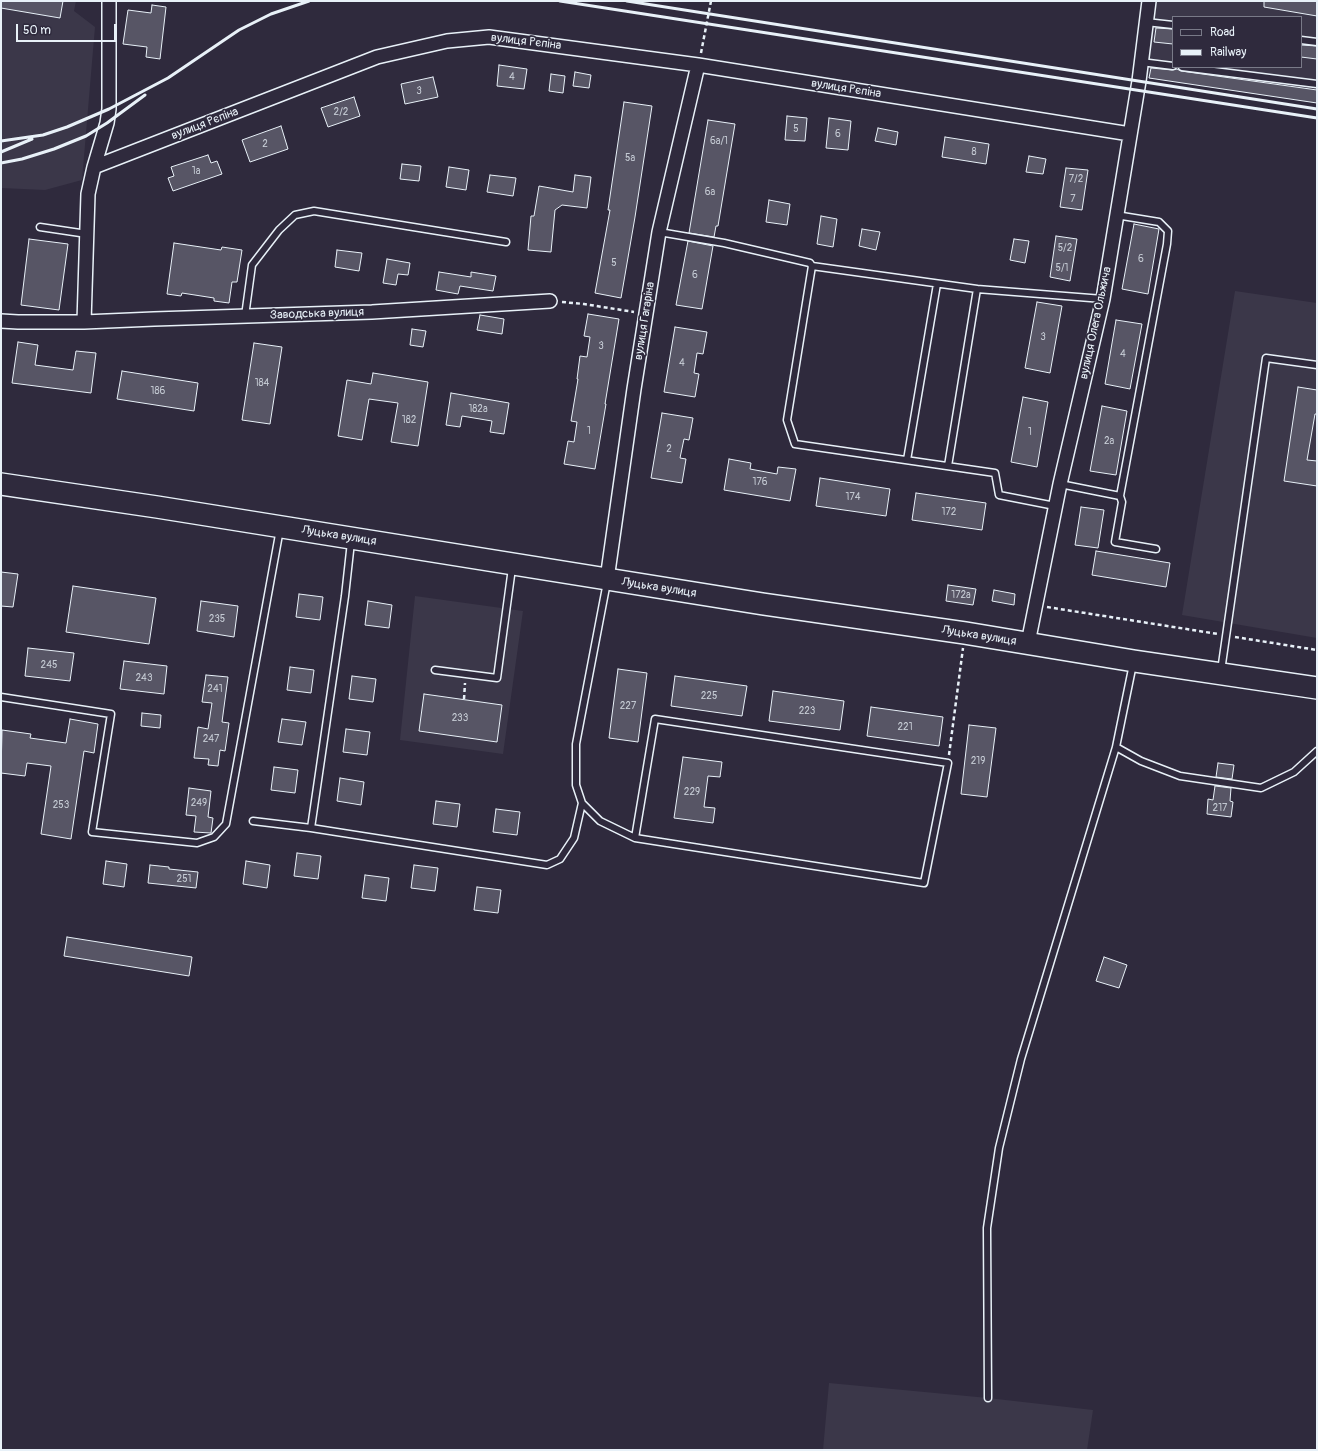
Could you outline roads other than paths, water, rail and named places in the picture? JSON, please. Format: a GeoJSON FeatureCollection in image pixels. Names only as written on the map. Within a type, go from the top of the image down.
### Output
{"type":"FeatureCollection","features":[{"type":"Feature","properties":{"kind":"main road","name":"Луцька вулиця"},"geometry":{"type":"LineString","coordinates":[[1,484],[763,604],[964,633],[1134,661],[1317,688]]}},
{"type":"Feature","properties":{"kind":"street"},"geometry":{"type":"LineString","coordinates":[[84,322],[88,194],[107,123],[109,109],[109,1]]}},
{"type":"Feature","properties":{"kind":"street","name":"вулиця Олега Ольжича"},"geometry":{"type":"LineString","coordinates":[[1028,643],[1055,506],[1103,298],[1130,134],[1149,1]]}},
{"type":"Feature","properties":{"kind":"street","name":"вулиця Рєпіна"},"geometry":{"type":"LineString","coordinates":[[94,167],[377,57],[447,41],[489,37],[698,65],[1130,134]]}},
{"type":"Feature","properties":{"kind":"street","name":"вулиця Гагаріна"},"geometry":{"type":"LineString","coordinates":[[607,579],[659,232],[698,65]]}},
{"type":"Feature","properties":{"kind":"street","name":"Заводська вулиця"},"geometry":{"type":"LineString","coordinates":[[1,321],[84,322],[372,312],[550,301]]}},
{"type":"Feature","properties":{"kind":"lane"},"geometry":{"type":"LineString","coordinates":[[1146,22],[1172,25]]}},
{"type":"Feature","properties":{"kind":"lane"},"geometry":{"type":"LineString","coordinates":[[1302,40],[1317,42]]}},
{"type":"Feature","properties":{"kind":"lane"},"geometry":{"type":"LineString","coordinates":[[1141,62],[1172,66]]}},
{"type":"Feature","properties":{"kind":"lane"},"geometry":{"type":"LineString","coordinates":[[1190,68],[1317,84]]}},
{"type":"Feature","properties":{"kind":"lane"},"geometry":{"type":"LineString","coordinates":[[245,316],[252,265],[279,230],[295,215],[314,211],[506,242]]}},
{"type":"Feature","properties":{"kind":"lane"},"geometry":{"type":"LineString","coordinates":[[1116,215],[1159,222],[1168,231],[1167,244],[1120,496],[1122,502],[1115,542],[1156,549]]}},
{"type":"Feature","properties":{"kind":"lane"},"geometry":{"type":"LineString","coordinates":[[40,227],[87,234]]}},
{"type":"Feature","properties":{"kind":"lane"},"geometry":{"type":"LineString","coordinates":[[659,232],[724,243],[810,263],[812,266],[977,289],[1103,298]]}},
{"type":"Feature","properties":{"kind":"lane"},"geometry":{"type":"LineString","coordinates":[[812,266],[787,420],[795,444],[995,473],[999,495],[1055,506]]}},
{"type":"Feature","properties":{"kind":"lane"},"geometry":{"type":"LineString","coordinates":[[907,460],[937,284]]}},
{"type":"Feature","properties":{"kind":"lane"},"geometry":{"type":"LineString","coordinates":[[948,466],[977,289]]}},
{"type":"Feature","properties":{"kind":"lane"},"geometry":{"type":"LineString","coordinates":[[1221,674],[1266,358],[1317,364]]}},
{"type":"Feature","properties":{"kind":"lane"},"geometry":{"type":"LineString","coordinates":[[1060,484],[1120,496]]}},
{"type":"Feature","properties":{"kind":"lane"},"geometry":{"type":"LineString","coordinates":[[1,697],[111,714],[92,832],[197,843],[214,837],[226,824],[280,527]]}},
{"type":"Feature","properties":{"kind":"lane"},"geometry":{"type":"LineString","coordinates":[[310,828],[345,596],[351,538]]}},
{"type":"Feature","properties":{"kind":"lane"},"geometry":{"type":"LineString","coordinates":[[435,670],[497,678],[512,564]]}},
{"type":"Feature","properties":{"kind":"lane"},"geometry":{"type":"LineString","coordinates":[[607,579],[576,744],[576,785],[582,803],[600,821],[635,838],[924,883],[948,763],[655,719],[635,838]]}},
{"type":"Feature","properties":{"kind":"lane"},"geometry":{"type":"LineString","coordinates":[[988,1398],[987,1228],[998,1148],[1021,1059],[1116,747],[1134,661]]}},
{"type":"Feature","properties":{"kind":"lane"},"geometry":{"type":"LineString","coordinates":[[1116,747],[1141,761],[1180,776],[1261,788],[1294,772],[1317,751]]}},
{"type":"Feature","properties":{"kind":"lane"},"geometry":{"type":"LineString","coordinates":[[253,821],[310,828],[547,865],[560,859],[574,838],[582,803]]}},
{"type":"Feature","properties":{"kind":"railway"},"geometry":{"type":"LineString","coordinates":[[1,141],[43,135],[67,127],[109,109],[168,78],[239,30],[271,14],[309,1]]}},
{"type":"Feature","properties":{"kind":"railway"},"geometry":{"type":"LineString","coordinates":[[560,1],[1317,118]]}},
{"type":"Feature","properties":{"kind":"railway"},"geometry":{"type":"LineString","coordinates":[[627,1],[1317,109]]}},
{"type":"Feature","properties":{"kind":"railway"},"geometry":{"type":"LineString","coordinates":[[1,163],[22,159],[54,149],[86,136],[107,123],[145,95]]}},
{"type":"Feature","properties":{"kind":"railway"},"geometry":{"type":"LineString","coordinates":[[1,152],[32,139]]}}]}
